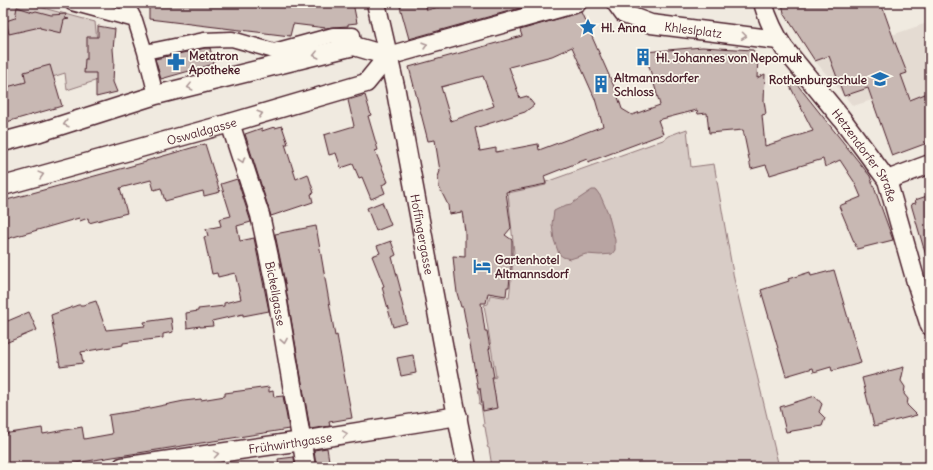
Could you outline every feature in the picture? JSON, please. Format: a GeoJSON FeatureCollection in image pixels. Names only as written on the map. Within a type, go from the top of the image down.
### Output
{"type":"FeatureCollection","features":[{"type":"Feature","properties":{"kind":"street"},"geometry":{"type":"LineString","coordinates":[[72,3],[135,20]]}},
{"type":"Feature","properties":{"kind":"street"},"geometry":{"type":"LineString","coordinates":[[126,3],[135,20],[156,95]]}},
{"type":"Feature","properties":{"kind":"street","name":"Hoffingergasse"},"geometry":{"type":"LineString","coordinates":[[376,3],[395,86],[467,467]]}},
{"type":"Feature","properties":{"kind":"street"},"geometry":{"type":"LineString","coordinates":[[3,142],[40,132],[156,95],[354,46],[388,56],[577,3]]}},
{"type":"Feature","properties":{"kind":"street","name":"Khleslplatz"},"geometry":{"type":"LineString","coordinates":[[616,3],[624,14],[651,24],[778,40]]}},
{"type":"Feature","properties":{"kind":"street","name":"Hetzendorfer Straße"},"geometry":{"type":"LineString","coordinates":[[763,3],[767,19],[778,40],[842,119],[887,180],[930,326]]}},
{"type":"Feature","properties":{"kind":"street"},"geometry":{"type":"LineString","coordinates":[[144,52],[204,40],[232,39],[274,51],[333,35],[353,35],[354,46]]}},
{"type":"Feature","properties":{"kind":"street","name":"Oswaldgasse"},"geometry":{"type":"LineString","coordinates":[[3,186],[230,123],[366,83],[388,56]]}},
{"type":"Feature","properties":{"kind":"street","name":"Bickellgasse"},"geometry":{"type":"LineString","coordinates":[[230,123],[260,215],[275,285],[306,467]]}},
{"type":"Feature","properties":{"kind":"street"},"geometry":{"type":"LineString","coordinates":[[887,180],[930,164]]}},
{"type":"Feature","properties":{"kind":"street","name":"Frühwirthgasse"},"geometry":{"type":"LineString","coordinates":[[122,467],[302,441],[458,416]]}},
{"type":"Feature","properties":{"kind":"shaded area"},"geometry":{"type":"Polygon","coordinates":[[[3,3],[25,3],[95,22],[101,79],[67,90],[65,73],[3,93],[3,3]]]}},
{"type":"Feature","properties":{"kind":"shaded area","name":"Rothenburgschule"},"geometry":{"type":"Polygon","coordinates":[[[930,22],[930,142],[892,156],[872,100],[853,106],[815,61],[930,22]]]}},
{"type":"Feature","properties":{"kind":"shaded area"},"geometry":{"type":"Polygon","coordinates":[[[687,129],[691,167],[714,164],[734,279],[779,467],[492,467],[489,448],[487,447],[485,427],[483,426],[481,405],[479,404],[478,388],[491,386],[491,379],[496,377],[484,305],[488,304],[490,295],[509,298],[514,252],[508,193],[546,185],[546,182],[663,140],[668,136],[687,129]]]}},
{"type":"Feature","properties":{"kind":"shaded area"},"geometry":{"type":"Polygon","coordinates":[[[592,190],[596,190],[601,197],[608,213],[615,240],[615,250],[612,254],[586,254],[570,259],[563,257],[559,254],[554,240],[552,224],[554,211],[571,204],[592,190]]]}},
{"type":"Feature","properties":{"kind":"building"},"geometry":{"type":"Polygon","coordinates":[[[149,3],[353,3],[357,23],[348,24],[348,26],[326,28],[293,24],[290,36],[149,19],[149,3]]]}},
{"type":"Feature","properties":{"kind":"building"},"geometry":{"type":"Polygon","coordinates":[[[399,3],[425,3],[427,10],[454,3],[538,3],[409,39],[399,3]]]}},
{"type":"Feature","properties":{"kind":"building"},"geometry":{"type":"Polygon","coordinates":[[[782,3],[881,3],[907,73],[901,75],[910,100],[930,92],[930,142],[892,156],[868,88],[844,96],[829,56],[815,61],[784,13],[782,3]]]}},
{"type":"Feature","properties":{"kind":"building"},"geometry":{"type":"Polygon","coordinates":[[[17,7],[33,12],[36,11],[51,15],[66,14],[65,18],[69,19],[64,20],[61,33],[40,27],[9,34],[6,21],[15,18],[17,7]]]}},
{"type":"Feature","properties":{"kind":"building"},"geometry":{"type":"Polygon","coordinates":[[[581,12],[616,91],[622,109],[632,115],[660,105],[645,52],[702,47],[753,50],[758,57],[757,78],[765,74],[764,101],[766,114],[762,115],[765,146],[813,131],[790,86],[796,83],[870,176],[893,240],[857,249],[839,206],[861,197],[855,183],[840,160],[825,167],[823,159],[770,175],[766,165],[751,169],[743,130],[709,133],[707,113],[698,114],[697,110],[658,120],[663,134],[588,162],[587,159],[544,176],[546,184],[506,192],[511,228],[505,235],[512,240],[509,287],[507,287],[506,296],[488,293],[486,303],[481,303],[485,331],[487,331],[490,348],[494,377],[492,377],[497,408],[483,411],[480,388],[478,388],[463,307],[461,307],[457,293],[455,277],[453,256],[465,257],[465,231],[462,212],[449,214],[448,205],[439,187],[438,177],[440,171],[435,140],[428,141],[409,67],[522,36],[520,30],[581,12]],[[572,47],[552,56],[509,67],[520,98],[527,96],[534,105],[525,112],[475,128],[480,151],[496,148],[496,152],[538,144],[539,150],[603,126],[595,99],[572,47]],[[483,76],[441,87],[451,121],[494,106],[483,76]]]}},
{"type":"Feature","properties":{"kind":"building"},"geometry":{"type":"Polygon","coordinates":[[[98,26],[115,29],[113,49],[113,82],[117,92],[96,97],[96,73],[84,73],[85,59],[87,59],[87,37],[98,37],[98,26]]]}},
{"type":"Feature","properties":{"kind":"building"},"geometry":{"type":"Polygon","coordinates":[[[210,48],[214,64],[161,79],[155,59],[210,48]]]}},
{"type":"Feature","properties":{"kind":"building"},"geometry":{"type":"Polygon","coordinates":[[[50,65],[62,106],[3,123],[3,88],[26,82],[24,72],[50,65]]]}},
{"type":"Feature","properties":{"kind":"building"},"geometry":{"type":"Polygon","coordinates":[[[365,95],[371,115],[368,116],[378,150],[375,151],[388,182],[382,185],[385,193],[371,199],[362,177],[359,178],[353,164],[341,168],[336,153],[329,155],[324,135],[354,126],[348,100],[365,95]]]}},
{"type":"Feature","properties":{"kind":"building"},"geometry":{"type":"Polygon","coordinates":[[[282,126],[288,144],[285,144],[296,179],[308,174],[314,193],[311,194],[313,202],[271,216],[245,134],[262,128],[262,131],[282,126]]]}},
{"type":"Feature","properties":{"kind":"building"},"geometry":{"type":"Polygon","coordinates":[[[205,144],[220,192],[204,196],[203,191],[165,201],[161,188],[154,190],[151,180],[120,188],[127,213],[89,223],[88,218],[80,221],[79,218],[3,240],[3,201],[146,162],[205,144]]]}},
{"type":"Feature","properties":{"kind":"building"},"geometry":{"type":"Polygon","coordinates":[[[237,179],[251,222],[237,226],[240,241],[254,238],[269,311],[243,316],[243,314],[212,321],[213,326],[187,328],[186,313],[198,311],[198,309],[224,306],[224,303],[241,299],[235,273],[218,277],[217,273],[212,274],[204,237],[208,236],[206,229],[221,226],[219,219],[231,216],[221,184],[237,179]]]}},
{"type":"Feature","properties":{"kind":"building"},"geometry":{"type":"Polygon","coordinates":[[[930,195],[930,255],[926,256],[911,204],[916,203],[915,200],[930,195]]]}},
{"type":"Feature","properties":{"kind":"building"},"geometry":{"type":"Polygon","coordinates":[[[382,202],[391,225],[376,231],[367,208],[382,202]]]}},
{"type":"Feature","properties":{"kind":"building"},"geometry":{"type":"Polygon","coordinates":[[[316,226],[335,336],[337,335],[352,418],[329,422],[330,426],[310,429],[275,234],[316,226]]]}},
{"type":"Feature","properties":{"kind":"building"},"geometry":{"type":"Polygon","coordinates":[[[391,241],[396,255],[392,257],[401,291],[399,292],[407,323],[393,327],[382,287],[384,286],[372,256],[380,253],[377,246],[391,241]]]}},
{"type":"Feature","properties":{"kind":"building"},"geometry":{"type":"Polygon","coordinates":[[[834,270],[861,363],[832,371],[831,367],[814,372],[813,368],[786,376],[761,290],[789,281],[788,279],[810,272],[811,276],[834,270]]]}},
{"type":"Feature","properties":{"kind":"building"},"geometry":{"type":"Polygon","coordinates":[[[96,301],[106,330],[145,326],[144,322],[171,318],[173,332],[163,334],[163,338],[123,343],[123,345],[81,352],[83,363],[60,366],[51,315],[78,305],[96,301]]]}},
{"type":"Feature","properties":{"kind":"building"},"geometry":{"type":"Polygon","coordinates":[[[29,312],[37,330],[3,344],[3,323],[29,312]]]}},
{"type":"Feature","properties":{"kind":"building"},"geometry":{"type":"Polygon","coordinates":[[[413,355],[416,373],[401,376],[397,358],[413,355]]]}},
{"type":"Feature","properties":{"kind":"building"},"geometry":{"type":"Polygon","coordinates":[[[904,367],[901,381],[905,387],[904,394],[908,399],[907,405],[917,415],[874,426],[862,378],[904,367]]]}},
{"type":"Feature","properties":{"kind":"building"},"geometry":{"type":"Polygon","coordinates":[[[269,387],[269,392],[273,391],[274,397],[283,396],[289,429],[50,467],[3,467],[3,434],[42,428],[43,434],[82,427],[84,439],[112,434],[109,415],[184,401],[225,396],[225,393],[269,387]]]}},
{"type":"Feature","properties":{"kind":"building"},"geometry":{"type":"Polygon","coordinates":[[[815,396],[822,404],[819,412],[825,418],[822,426],[786,432],[780,407],[815,396]]]}},
{"type":"Feature","properties":{"kind":"building"},"geometry":{"type":"Polygon","coordinates":[[[327,448],[330,467],[316,467],[314,450],[327,448]]]}},
{"type":"Feature","properties":{"kind":"building"},"geometry":{"type":"Polygon","coordinates":[[[294,457],[295,467],[279,467],[278,459],[294,457]]]}},
{"type":"Feature","properties":{"kind":"place","name":"Hl. Anna"},"geometry":{"type":"Point","coordinates":[588,27]}},
{"type":"Feature","properties":{"kind":"place","name":"Hl. Johannes von Nepomuk"},"geometry":{"type":"Point","coordinates":[643,57]}},
{"type":"Feature","properties":{"kind":"place","name":"Metatron Apotheke"},"geometry":{"type":"Point","coordinates":[176,62]}},
{"type":"Feature","properties":{"kind":"place","name":"Rothenburgschule"},"geometry":{"type":"Point","coordinates":[880,79]}},
{"type":"Feature","properties":{"kind":"place","name":"Altmannsdorfer Schloss"},"geometry":{"type":"Point","coordinates":[601,84]}},
{"type":"Feature","properties":{"kind":"place","name":"Gartenhotel Altmannsdorf"},"geometry":{"type":"Point","coordinates":[482,266]}}]}
